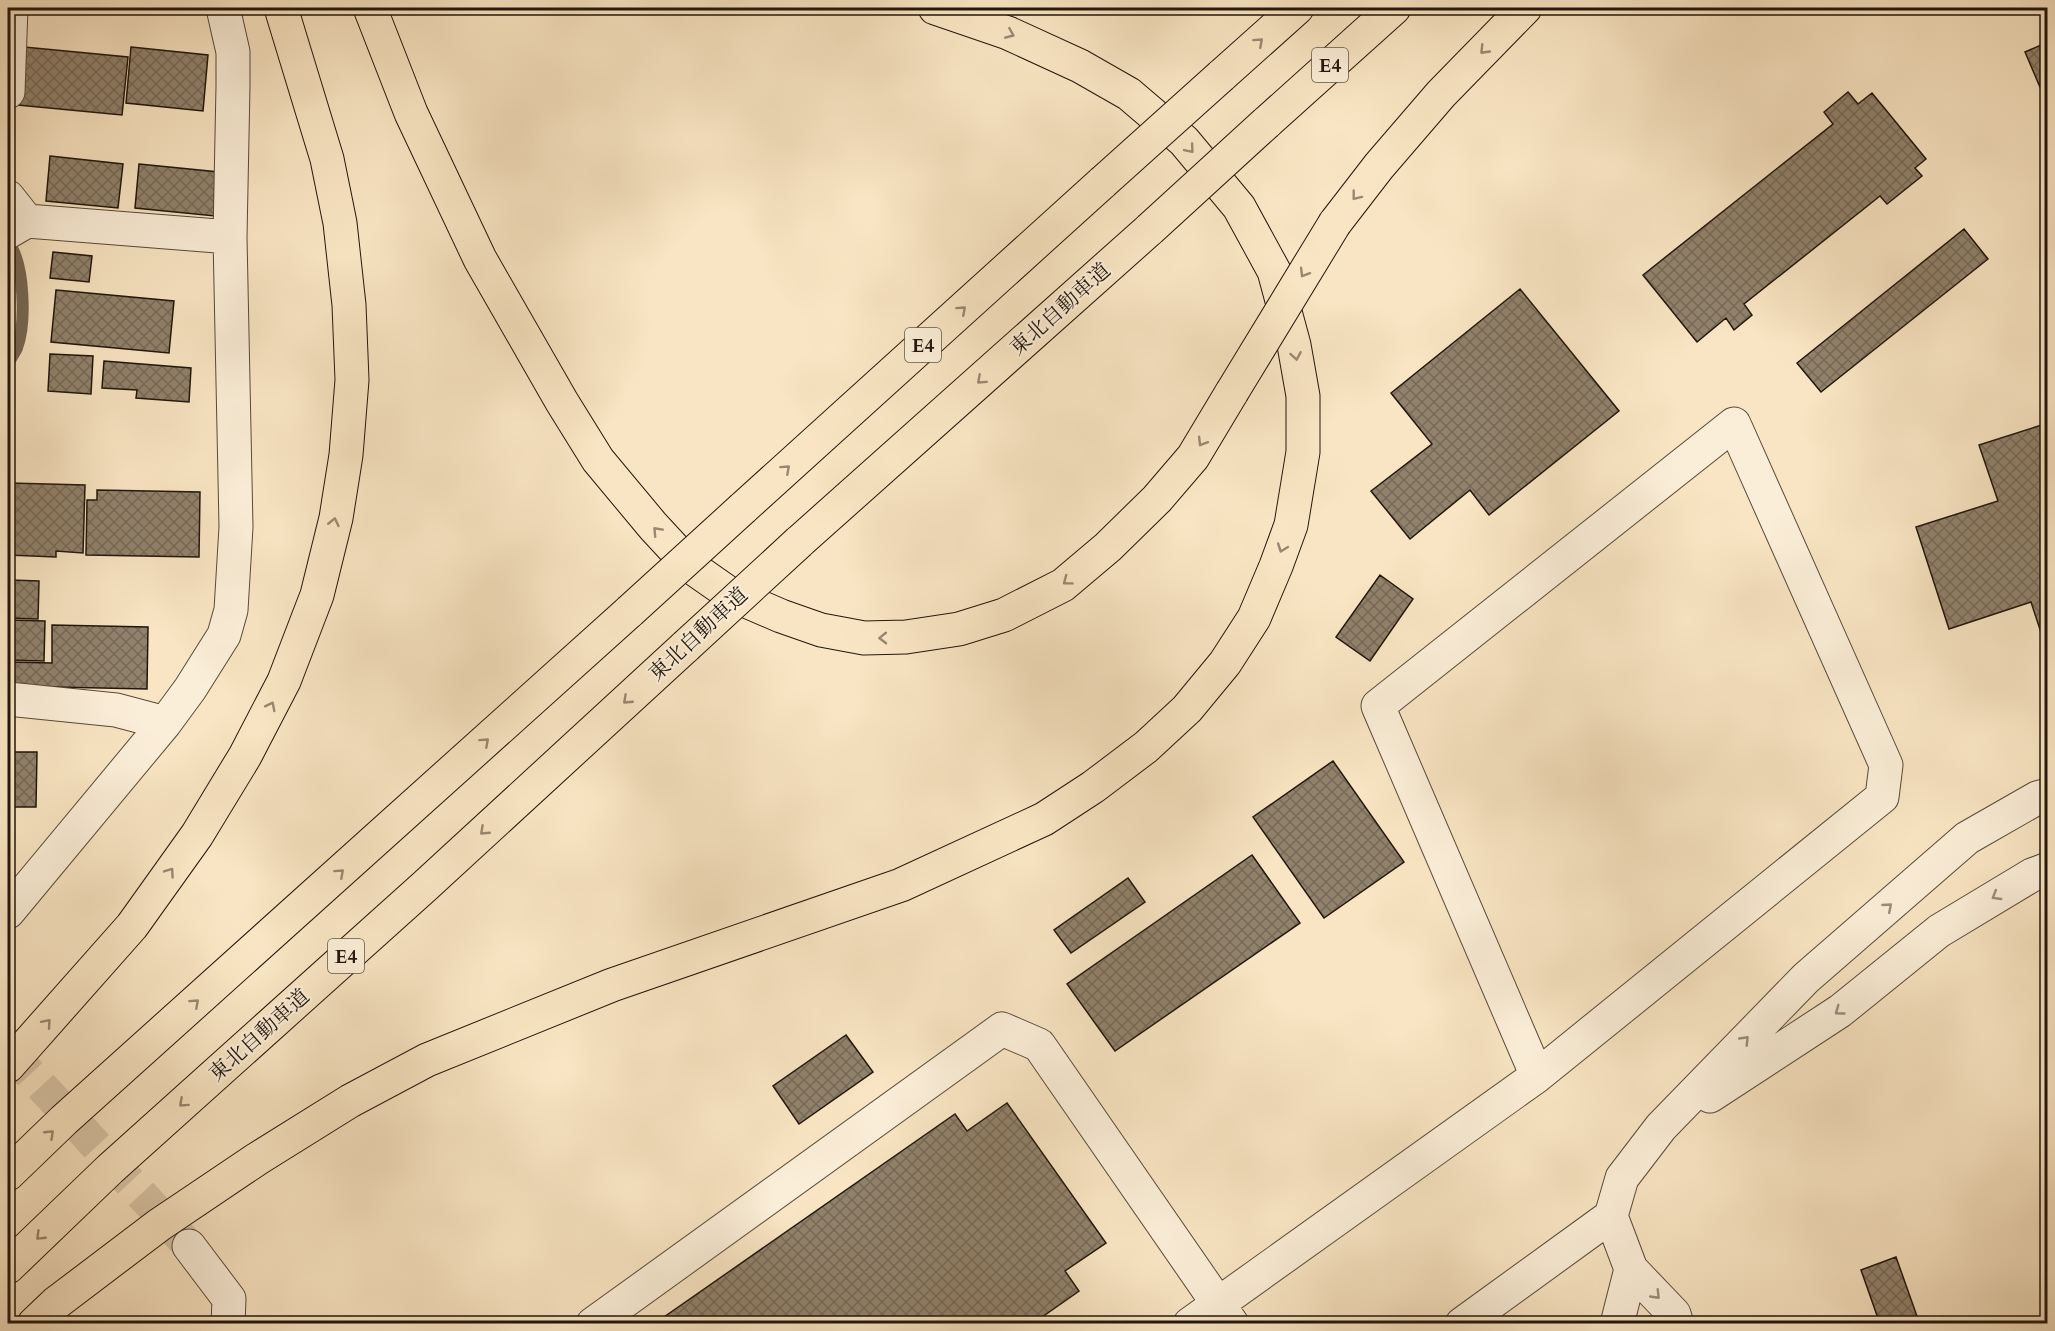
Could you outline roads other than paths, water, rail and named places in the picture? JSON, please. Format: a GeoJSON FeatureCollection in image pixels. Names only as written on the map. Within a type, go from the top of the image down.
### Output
{"type":"FeatureCollection","features":[{"type":"Feature","properties":{"kind":"highway"},"geometry":{"type":"LineString","coordinates":[[8,1066],[132,926],[197,835],[245,756],[284,681],[317,595],[336,518],[346,455],[352,380],[350,305],[340,223],[327,159],[281,8]]}},
{"type":"Feature","properties":{"kind":"highway"},"geometry":{"type":"LineString","coordinates":[[370,8],[411,113],[480,259],[598,460],[690,566],[730,594],[821,630],[864,638],[906,637],[959,629],[1004,615],[1064,585],[1108,548],[1157,499],[1193,457],[1335,223],[1379,166],[1441,94],[1525,8]]}},
{"type":"Feature","properties":{"kind":"highway"},"geometry":{"type":"LineString","coordinates":[[34,1323],[159,1225],[257,1159],[350,1101],[427,1060],[612,986],[902,885],[1044,819],[1093,787],[1146,747],[1187,709],[1226,663],[1254,618],[1280,556],[1291,525],[1303,452],[1304,396],[1294,345],[1274,272],[1239,207],[1184,141],[1129,94],[1080,66],[1008,33],[935,8]]}},
{"type":"Feature","properties":{"kind":"highway","name":"E4"},"geometry":{"type":"LineString","coordinates":[[8,1174],[64,1120],[1297,8]]}},
{"type":"Feature","properties":{"kind":"highway","name":"東北自動車道"},"geometry":{"type":"LineString","coordinates":[[8,1267],[110,1169],[442,870],[799,542],[1394,8]]}},
{"type":"Feature","properties":{"kind":"street"},"geometry":{"type":"LineString","coordinates":[[8,92],[11,8]]}},
{"type":"Feature","properties":{"kind":"street"},"geometry":{"type":"LineString","coordinates":[[8,912],[165,723],[190,689],[224,635],[231,610],[236,527],[230,237],[233,52],[222,8]]}},
{"type":"Feature","properties":{"kind":"street"},"geometry":{"type":"LineString","coordinates":[[14,217],[230,237]]}},
{"type":"Feature","properties":{"kind":"street"},"geometry":{"type":"LineString","coordinates":[[1190,1323],[1225,1313],[1537,1076],[1882,798],[1886,765],[1734,424],[1378,706],[1537,1076]]}},
{"type":"Feature","properties":{"kind":"street"},"geometry":{"type":"LineString","coordinates":[[8,699],[116,710],[165,723]]}},
{"type":"Feature","properties":{"kind":"street"},"geometry":{"type":"LineString","coordinates":[[1677,1323],[1674,1314],[1631,1269],[1611,1216],[1622,1178],[1661,1128],[1806,978],[1968,838],[2037,798],[2048,795]]}},
{"type":"Feature","properties":{"kind":"street"},"geometry":{"type":"LineString","coordinates":[[1661,1128],[1840,1011],[1939,931],[2032,875],[2048,869]]}},
{"type":"Feature","properties":{"kind":"street"},"geometry":{"type":"LineString","coordinates":[[592,1323],[1002,1029],[1040,1045],[1225,1313]]}},
{"type":"Feature","properties":{"kind":"street"},"geometry":{"type":"LineString","coordinates":[[1462,1323],[1611,1216]]}},
{"type":"Feature","properties":{"kind":"street"},"geometry":{"type":"LineString","coordinates":[[189,1246],[229,1299],[228,1323]]}},
{"type":"Feature","properties":{"kind":"street"},"geometry":{"type":"LineString","coordinates":[[1617,1323],[1631,1269]]}},
{"type":"Feature","properties":{"kind":"waterway"},"geometry":{"type":"LineString","coordinates":[[8,242],[18,264],[23,309],[20,337],[8,365]]}},
{"type":"Feature","properties":{"kind":"tunnel"},"geometry":{"type":"LineString","coordinates":[[8,1050],[189,1246]]}}]}
